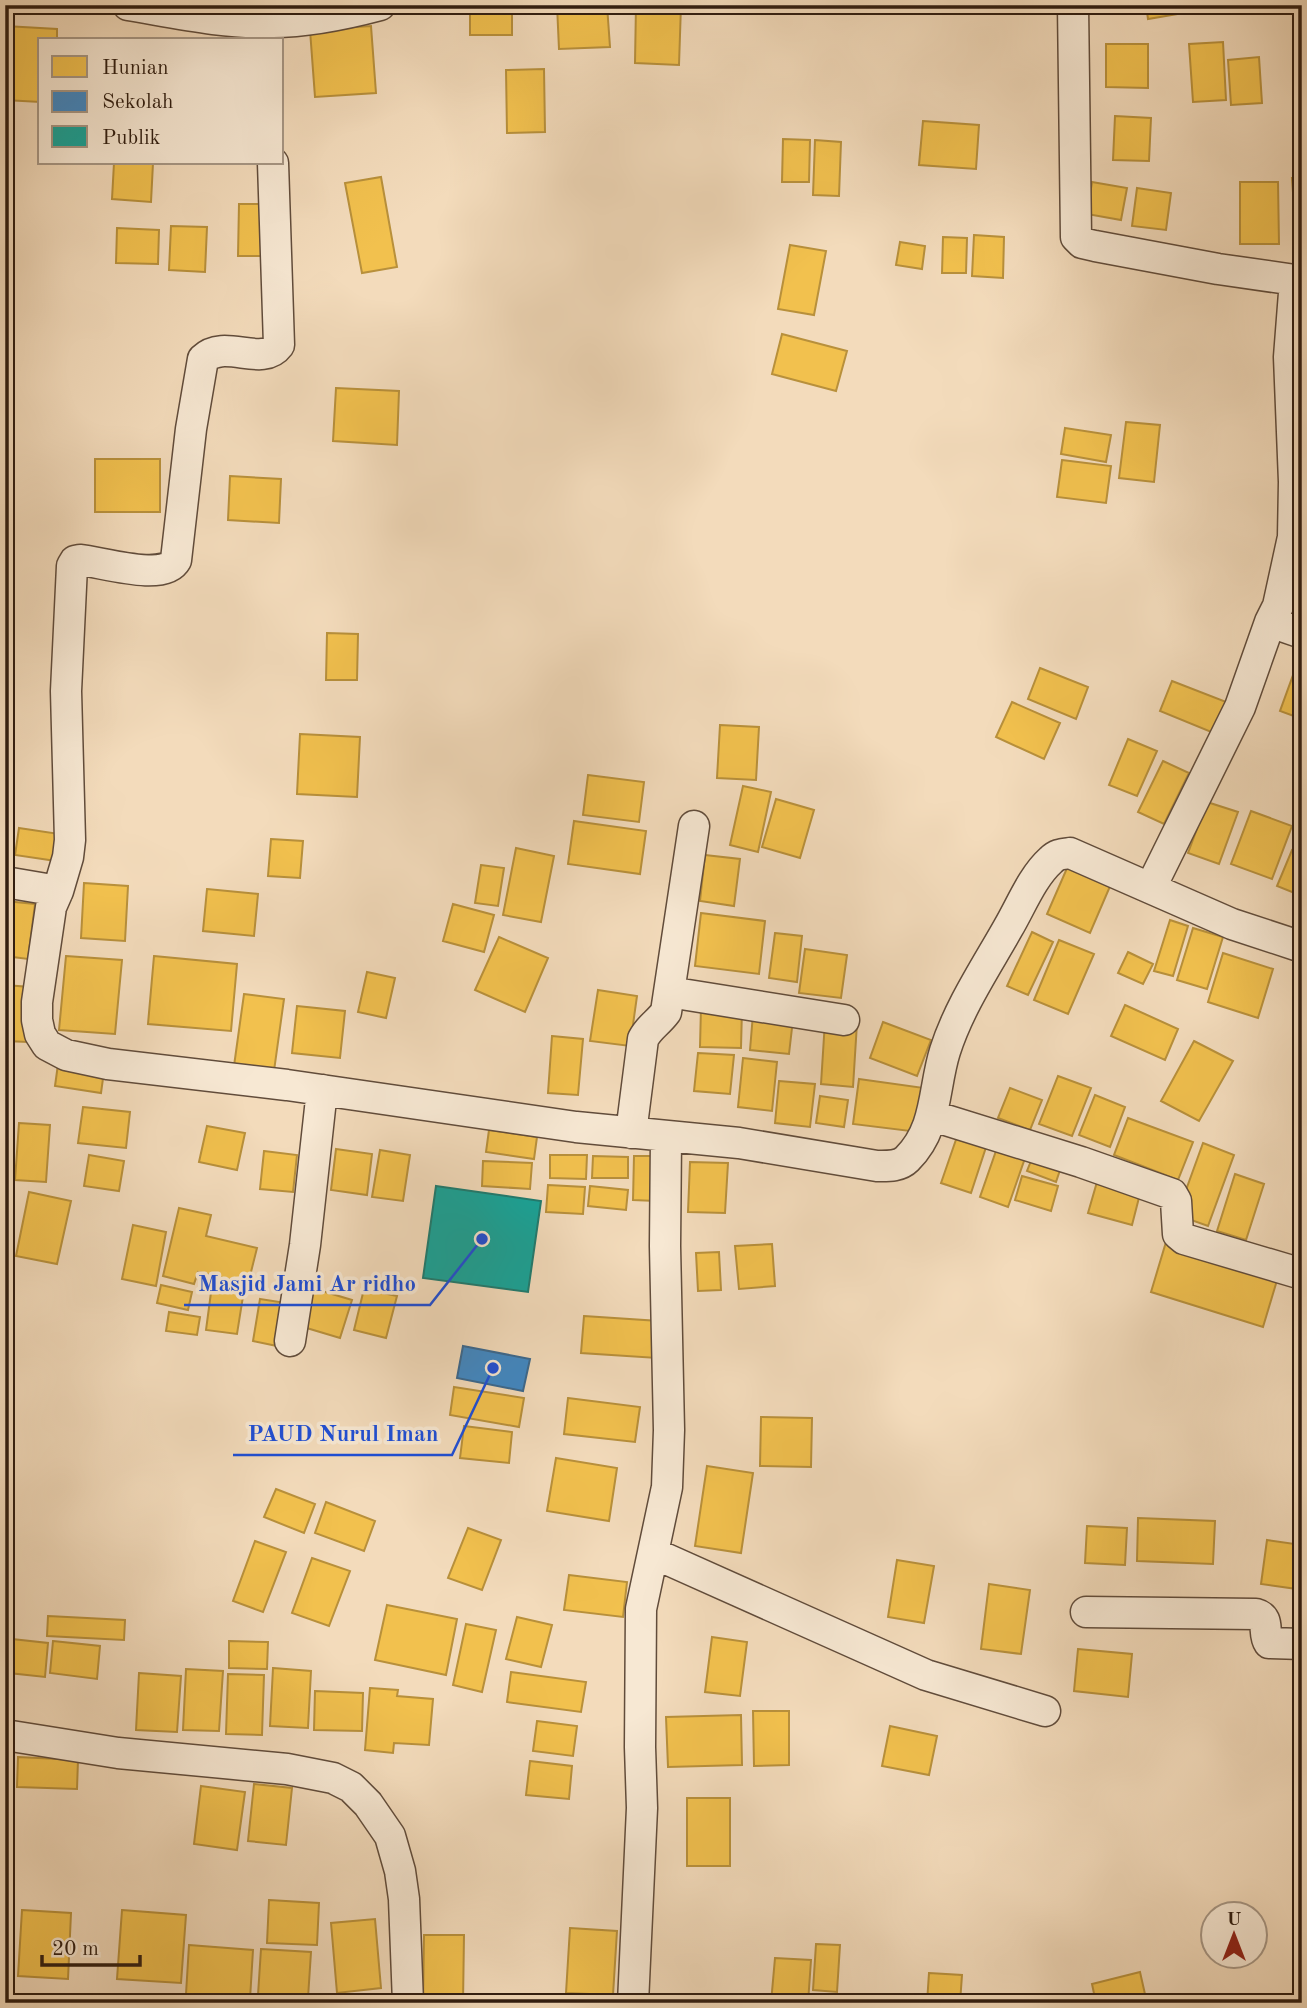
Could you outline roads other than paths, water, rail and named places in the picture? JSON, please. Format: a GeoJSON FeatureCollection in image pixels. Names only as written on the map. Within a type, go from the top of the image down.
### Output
{"type":"FeatureCollection","features":[{"type":"Feature","properties":{"kind":"street"},"geometry":{"type":"LineString","coordinates":[[128,5],[234,21],[272,31],[380,5]]}},
{"type":"Feature","properties":{"kind":"street"},"geometry":{"type":"LineString","coordinates":[[1073,5],[1076,236],[1082,243],[1095,246],[1218,269],[1298,280],[1289,357],[1294,482],[1293,537],[1278,606],[1240,707],[1151,887]]}},
{"type":"Feature","properties":{"kind":"street"},"geometry":{"type":"LineString","coordinates":[[273,164],[279,345],[271,353],[262,355],[217,351],[210,352],[202,359],[176,560],[169,567],[153,571],[80,560],[75,561],[72,566],[66,691],[70,840],[68,857],[51,907],[37,1002],[40,1034],[47,1045],[66,1055],[108,1064],[322,1090],[576,1128],[738,1143],[877,1166],[892,1166],[905,1162],[933,1116],[940,1071],[957,1020],[1030,888],[1048,863],[1059,855],[1070,853],[1232,924],[1302,947]]}},
{"type":"Feature","properties":{"kind":"street"},"geometry":{"type":"LineString","coordinates":[[1270,622],[1302,633]]}},
{"type":"Feature","properties":{"kind":"street"},"geometry":{"type":"LineString","coordinates":[[631,1133],[643,1039],[649,1027],[666,1012],[694,826]]}},
{"type":"Feature","properties":{"kind":"street"},"geometry":{"type":"LineString","coordinates":[[5,882],[58,891]]}},
{"type":"Feature","properties":{"kind":"street"},"geometry":{"type":"LineString","coordinates":[[669,992],[844,1020]]}},
{"type":"Feature","properties":{"kind":"street"},"geometry":{"type":"LineString","coordinates":[[290,1341],[305,1245],[322,1090]]}},
{"type":"Feature","properties":{"kind":"street"},"geometry":{"type":"LineString","coordinates":[[933,1116],[1081,1162],[1172,1194],[1176,1201],[1178,1234],[1184,1239],[1302,1274]]}},
{"type":"Feature","properties":{"kind":"street"},"geometry":{"type":"LineString","coordinates":[[633,2003],[642,1808],[641,1609],[667,1487],[669,1430],[665,1247],[666,1137]]}},
{"type":"Feature","properties":{"kind":"street"},"geometry":{"type":"LineString","coordinates":[[653,1553],[926,1675],[1045,1710]]}},
{"type":"Feature","properties":{"kind":"street"},"geometry":{"type":"LineString","coordinates":[[1086,1612],[1256,1614],[1265,1621],[1265,1635],[1269,1643],[1302,1644]]}},
{"type":"Feature","properties":{"kind":"street"},"geometry":{"type":"LineString","coordinates":[[5,1735],[118,1753],[287,1769],[333,1778],[351,1787],[368,1804],[390,1836],[400,1871],[404,1899],[408,2003]]}},
{"type":"Feature","properties":{"kind":"place","name":"Masjid Jami Ar ridho"},"geometry":{"type":"Point","coordinates":[482,1239]}},
{"type":"Feature","properties":{"kind":"place","name":"PAUD Nurul Iman"},"geometry":{"type":"Point","coordinates":[493,1368]}}]}
